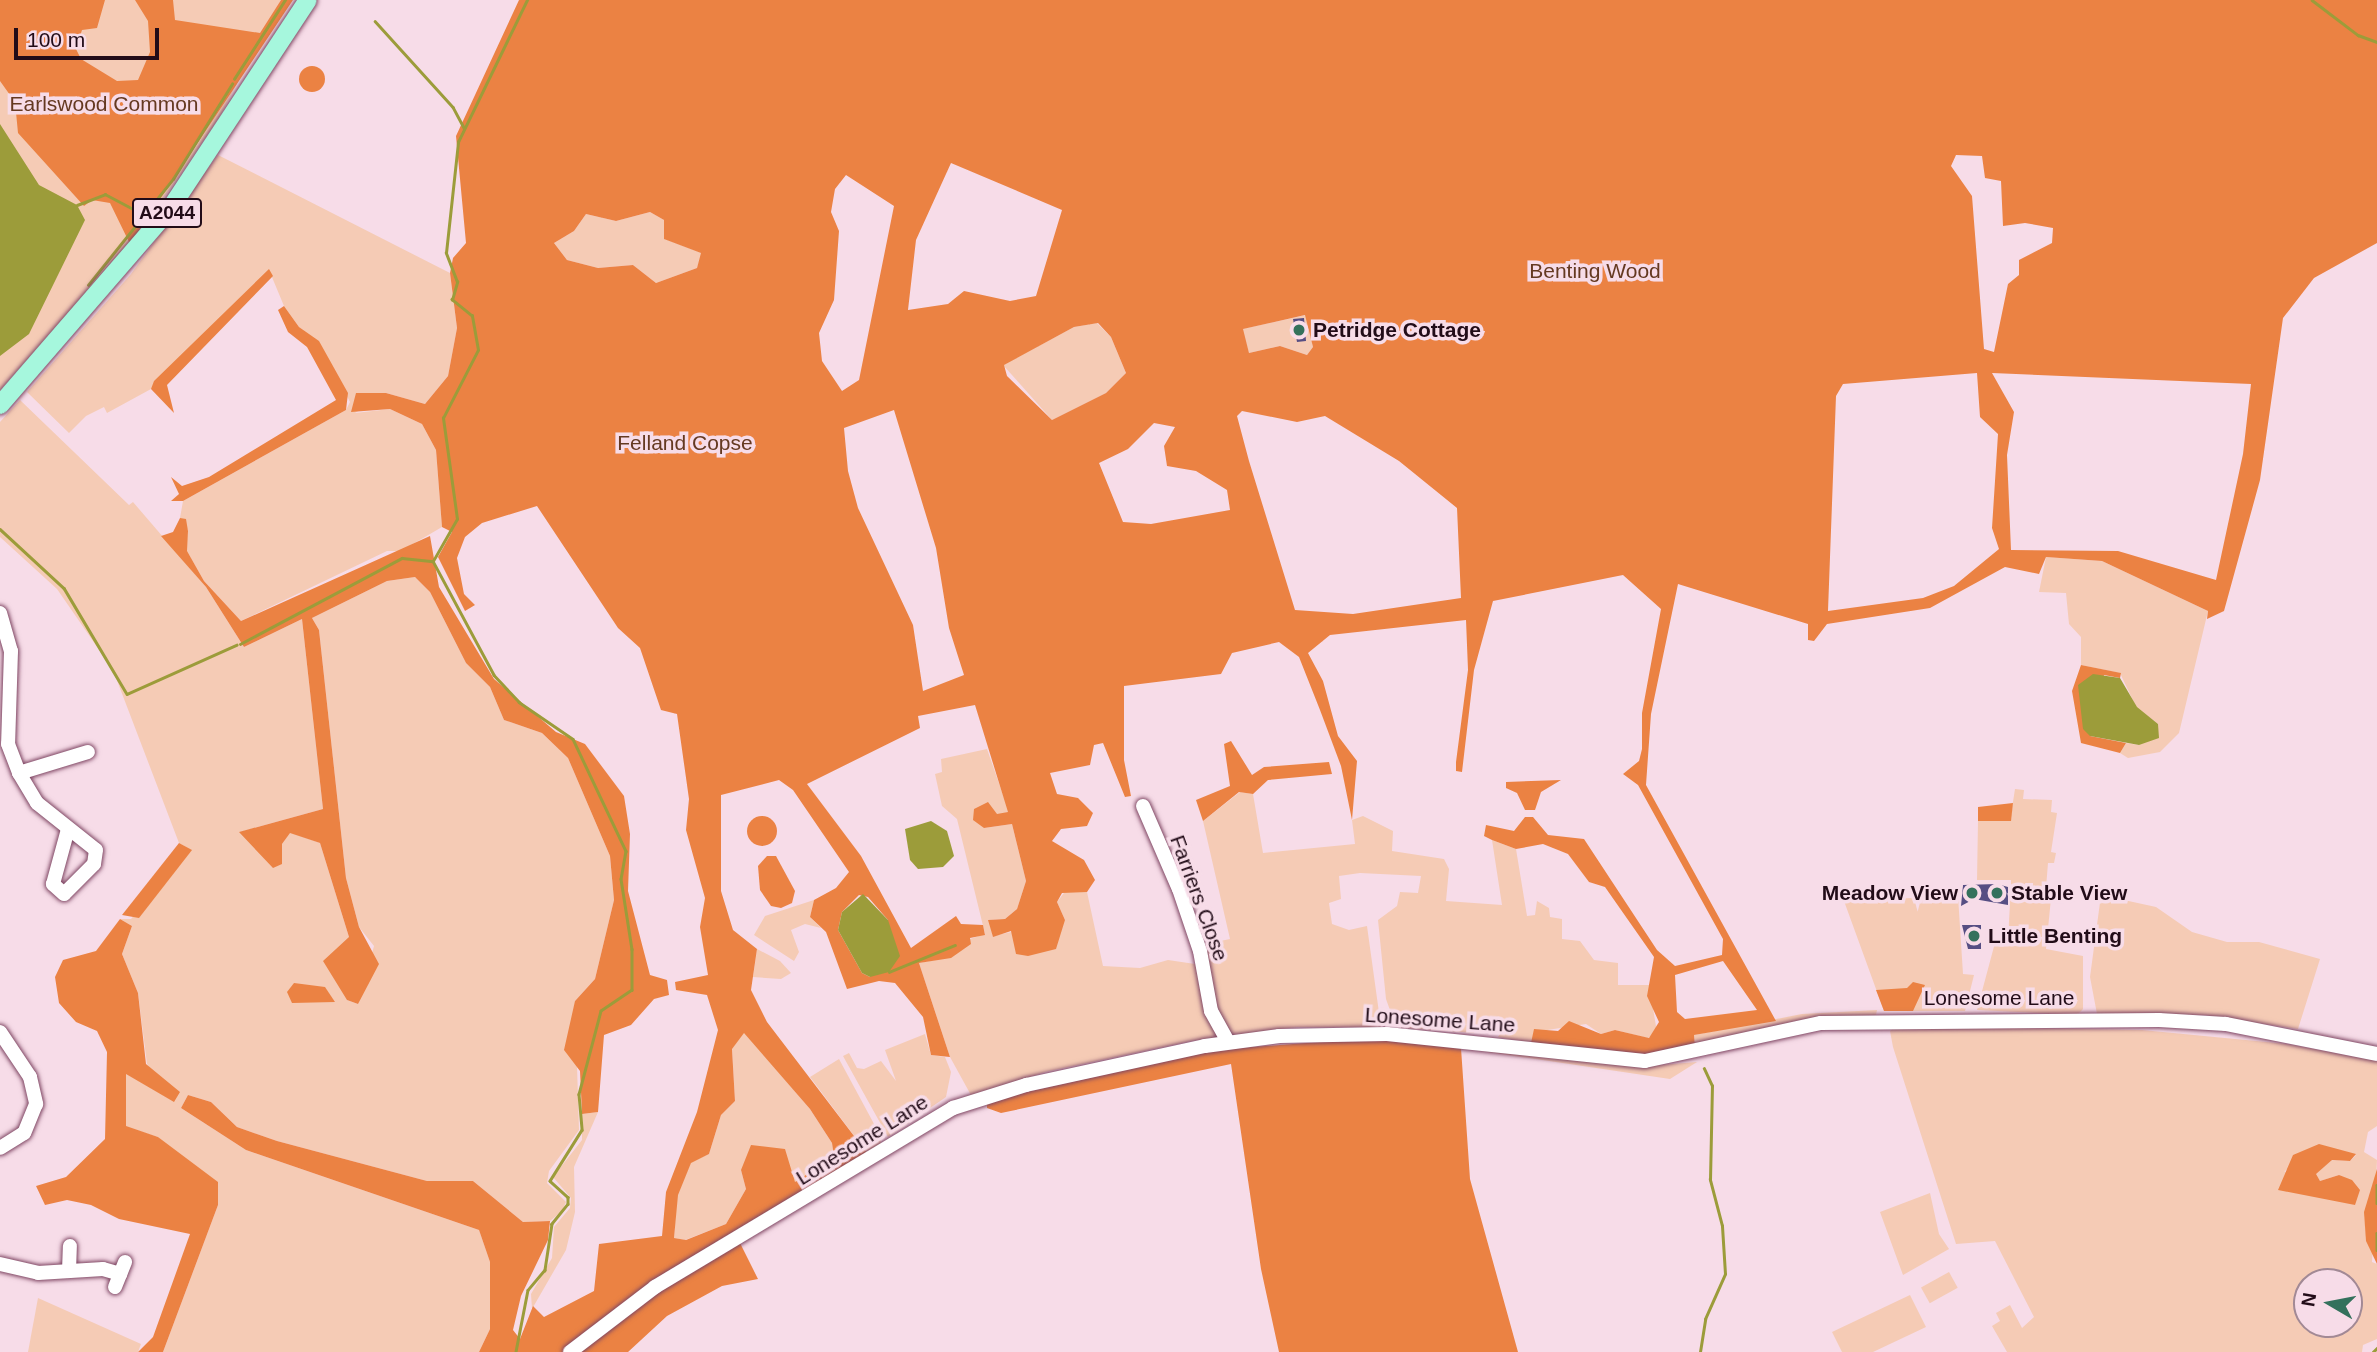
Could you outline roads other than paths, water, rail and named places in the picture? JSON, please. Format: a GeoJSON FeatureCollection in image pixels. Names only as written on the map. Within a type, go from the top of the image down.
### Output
{"type":"FeatureCollection","features":[{"type":"Feature","properties":{"kind":"main road","name":"A2044"},"geometry":{"type":"LineString","coordinates":[[0,405],[170,209],[308,0]]}},
{"type":"Feature","properties":{"kind":"street"},"geometry":{"type":"LineString","coordinates":[[0,613],[11,651],[4,744],[31,797],[68,829]]}},
{"type":"Feature","properties":{"kind":"street"},"geometry":{"type":"LineString","coordinates":[[19,773],[88,752]]}},
{"type":"Feature","properties":{"kind":"street","name":"Farriers Close"},"geometry":{"type":"LineString","coordinates":[[1143,806],[1179,889],[1200,951],[1211,1011],[1228,1042]]}},
{"type":"Feature","properties":{"kind":"street","name":"Lonesome Lane"},"geometry":{"type":"LineString","coordinates":[[570,1352],[655,1287],[953,1108],[1026,1085],[1228,1042],[1398,1035],[1646,1061],[1821,1023],[2166,1020],[2296,1035],[2377,1054]]}},
{"type":"Feature","properties":{"kind":"street"},"geometry":{"type":"LineString","coordinates":[[0,1032],[30,1077],[37,1104],[24,1133],[0,1148]]}},
{"type":"Feature","properties":{"kind":"street"},"geometry":{"type":"LineString","coordinates":[[69,1271],[70,1246]]}},
{"type":"Feature","properties":{"kind":"street"},"geometry":{"type":"LineString","coordinates":[[0,1265],[38,1273],[69,1271],[120,1274]]}},
{"type":"Feature","properties":{"kind":"waterway"},"geometry":{"type":"LineString","coordinates":[[234,79],[285,0]]}},
{"type":"Feature","properties":{"kind":"waterway"},"geometry":{"type":"LineString","coordinates":[[433,561],[457,519],[443,418],[478,350],[472,316],[452,300],[457,282],[446,253],[458,142],[527,0]]}},
{"type":"Feature","properties":{"kind":"waterway"},"geometry":{"type":"LineString","coordinates":[[2312,0],[2358,35],[2377,42]]}},
{"type":"Feature","properties":{"kind":"waterway"},"geometry":{"type":"LineString","coordinates":[[375,21],[453,107],[464,128]]}},
{"type":"Feature","properties":{"kind":"waterway"},"geometry":{"type":"LineString","coordinates":[[88,285],[173,179],[232,84]]}},
{"type":"Feature","properties":{"kind":"waterway"},"geometry":{"type":"LineString","coordinates":[[77,205],[105,194],[139,212]]}},
{"type":"Feature","properties":{"kind":"waterway"},"geometry":{"type":"LineString","coordinates":[[0,529],[64,588],[127,694],[236,645]]}},
{"type":"Feature","properties":{"kind":"waterway"},"geometry":{"type":"LineString","coordinates":[[240,644],[402,558],[433,561]]}},
{"type":"Feature","properties":{"kind":"waterway"},"geometry":{"type":"LineString","coordinates":[[433,561],[494,675],[519,702],[573,739],[626,851],[621,879],[632,949],[632,990],[601,1011],[579,1094],[582,1130],[550,1181],[568,1197],[568,1204],[552,1224],[545,1270],[528,1290],[516,1352]]}},
{"type":"Feature","properties":{"kind":"waterway"},"geometry":{"type":"LineString","coordinates":[[889,972],[955,945]]}},
{"type":"Feature","properties":{"kind":"waterway"},"geometry":{"type":"LineString","coordinates":[[1700,1352],[1705,1319],[1725,1274],[1722,1226],[1710,1180],[1712,1086],[1704,1069]]}},
{"type":"Feature","properties":{"kind":"waterway"},"geometry":{"type":"LineString","coordinates":[[2377,1185],[2377,1203]]}},
{"type":"Feature","properties":{"kind":"waterway"},"geometry":{"type":"LineString","coordinates":[[2377,1233],[2377,1250]]}},
{"type":"Feature","properties":{"kind":"waterway"},"geometry":{"type":"LineString","coordinates":[[2373,1352],[2377,1348]]}},
{"type":"Feature","properties":{"kind":"place","name":"Petridge Cottage"},"geometry":{"type":"Point","coordinates":[1299,330]}},
{"type":"Feature","properties":{"kind":"place","name":"Meadow View"},"geometry":{"type":"Point","coordinates":[1972,893]}},
{"type":"Feature","properties":{"kind":"place","name":"Stable View"},"geometry":{"type":"Point","coordinates":[1997,893]}},
{"type":"Feature","properties":{"kind":"place","name":"Little Benting"},"geometry":{"type":"Point","coordinates":[1974,936]}},
{"type":"Feature","properties":{"kind":"park label","name":"Earlswood Common"},"geometry":{"type":"Point","coordinates":[104,104]}},
{"type":"Feature","properties":{"kind":"park label","name":"Benting Wood"},"geometry":{"type":"Point","coordinates":[1595,271]}},
{"type":"Feature","properties":{"kind":"park label","name":"Felland Copse"},"geometry":{"type":"Point","coordinates":[685,443]}}]}
